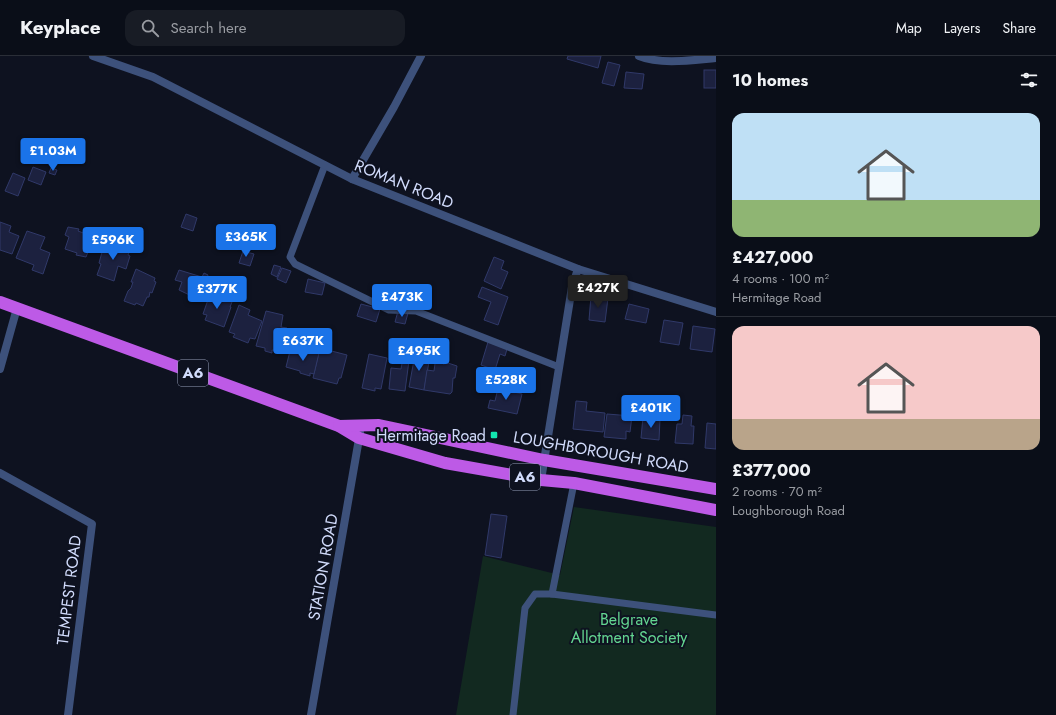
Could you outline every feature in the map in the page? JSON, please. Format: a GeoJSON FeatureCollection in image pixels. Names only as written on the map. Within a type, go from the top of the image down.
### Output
{"type":"FeatureCollection","features":[{"type":"Feature","properties":{"kind":"highway","name":"LOUGHBOROUGH ROAD"},"geometry":{"type":"LineString","coordinates":[[0,302],[339,426],[359,438],[445,462],[541,480],[574,483],[716,510]]}},
{"type":"Feature","properties":{"kind":"highway","name":"LOUGHBOROUGH ROAD"},"geometry":{"type":"LineString","coordinates":[[339,426],[361,424],[387,427],[544,460],[716,489]]}},
{"type":"Feature","properties":{"kind":"street","name":"ROMAN ROAD"},"geometry":{"type":"LineString","coordinates":[[93,56],[153,77],[352,179],[578,269],[716,312]]}},
{"type":"Feature","properties":{"kind":"street"},"geometry":{"type":"LineString","coordinates":[[352,179],[394,107],[421,56]]}},
{"type":"Feature","properties":{"kind":"street"},"geometry":{"type":"LineString","coordinates":[[639,56],[669,60],[716,58]]}},
{"type":"Feature","properties":{"kind":"street"},"geometry":{"type":"LineString","coordinates":[[541,480],[572,287],[578,269]]}},
{"type":"Feature","properties":{"kind":"street"},"geometry":{"type":"LineString","coordinates":[[0,369],[17,308]]}},
{"type":"Feature","properties":{"kind":"street","name":"STATION ROAD"},"geometry":{"type":"LineString","coordinates":[[311,715],[361,424]]}},
{"type":"Feature","properties":{"kind":"street","name":"TEMPEST ROAD"},"geometry":{"type":"LineString","coordinates":[[0,473],[92,524],[68,715]]}},
{"type":"Feature","properties":{"kind":"lane"},"geometry":{"type":"LineString","coordinates":[[325,166],[290,256],[295,264],[388,310],[416,310],[559,367]]}},
{"type":"Feature","properties":{"kind":"lane"},"geometry":{"type":"LineString","coordinates":[[552,594],[574,483]]}},
{"type":"Feature","properties":{"kind":"lane"},"geometry":{"type":"LineString","coordinates":[[513,715],[525,608],[535,594],[552,594],[716,615]]}},
{"type":"Feature","properties":{"kind":"green space","name":"Belgrave Allotment Society"},"geometry":{"type":"Polygon","coordinates":[[[574,507],[716,527],[716,715],[456,715],[483,556],[560,575],[574,507]]]}},
{"type":"Feature","properties":{"kind":"building"},"geometry":{"type":"Polygon","coordinates":[[[568,56],[601,56],[598,68],[567,59],[568,56]]]}},
{"type":"Feature","properties":{"kind":"building"},"geometry":{"type":"Polygon","coordinates":[[[608,62],[620,65],[614,86],[602,83],[608,62]]]}},
{"type":"Feature","properties":{"kind":"building"},"geometry":{"type":"Polygon","coordinates":[[[704,70],[716,70],[716,88],[704,88],[704,70]]]}},
{"type":"Feature","properties":{"kind":"building"},"geometry":{"type":"Polygon","coordinates":[[[626,72],[644,74],[642,89],[624,88],[626,72]]]}},
{"type":"Feature","properties":{"kind":"building"},"geometry":{"type":"Polygon","coordinates":[[[33,167],[46,172],[41,185],[28,180],[33,167]]]}},
{"type":"Feature","properties":{"kind":"building"},"geometry":{"type":"Polygon","coordinates":[[[51,168],[57,170],[55,175],[49,173],[51,168]]]}},
{"type":"Feature","properties":{"kind":"building"},"geometry":{"type":"Polygon","coordinates":[[[13,173],[25,178],[18,196],[5,191],[13,173]]]}},
{"type":"Feature","properties":{"kind":"building"},"geometry":{"type":"Polygon","coordinates":[[[186,214],[197,218],[193,231],[181,227],[186,214]]]}},
{"type":"Feature","properties":{"kind":"building"},"geometry":{"type":"Polygon","coordinates":[[[0,222],[11,226],[9,232],[19,236],[12,254],[0,250],[0,222]]]}},
{"type":"Feature","properties":{"kind":"building"},"geometry":{"type":"Polygon","coordinates":[[[68,227],[79,229],[78,231],[94,237],[86,257],[76,255],[77,253],[65,249],[69,237],[65,235],[68,227]]]}},
{"type":"Feature","properties":{"kind":"building"},"geometry":{"type":"Polygon","coordinates":[[[27,231],[45,237],[40,249],[50,253],[43,274],[32,270],[34,265],[16,258],[27,231]]]}},
{"type":"Feature","properties":{"kind":"building"},"geometry":{"type":"Polygon","coordinates":[[[109,243],[119,247],[122,245],[130,250],[128,255],[130,256],[126,269],[118,266],[114,281],[97,275],[101,264],[99,263],[104,245],[108,247],[109,243]]]}},
{"type":"Feature","properties":{"kind":"building"},"geometry":{"type":"Polygon","coordinates":[[[243,251],[254,254],[250,266],[239,263],[243,251]]]}},
{"type":"Feature","properties":{"kind":"building"},"geometry":{"type":"Polygon","coordinates":[[[494,257],[504,261],[501,269],[508,272],[501,289],[484,281],[494,257]]]}},
{"type":"Feature","properties":{"kind":"building"},"geometry":{"type":"Polygon","coordinates":[[[274,265],[281,267],[277,277],[271,274],[274,265]]]}},
{"type":"Feature","properties":{"kind":"building"},"geometry":{"type":"Polygon","coordinates":[[[282,268],[291,271],[286,283],[277,279],[282,268]]]}},
{"type":"Feature","properties":{"kind":"building"},"geometry":{"type":"Polygon","coordinates":[[[136,269],[155,278],[154,281],[156,282],[152,293],[150,292],[149,297],[147,297],[143,306],[124,301],[128,291],[131,288],[133,282],[131,282],[136,269]]]}},
{"type":"Feature","properties":{"kind":"building"},"geometry":{"type":"Polygon","coordinates":[[[179,270],[202,277],[204,273],[208,275],[200,300],[179,290],[182,282],[175,280],[179,270]]]}},
{"type":"Feature","properties":{"kind":"building"},"geometry":{"type":"Polygon","coordinates":[[[308,279],[325,283],[322,295],[305,292],[308,279]]]}},
{"type":"Feature","properties":{"kind":"building"},"geometry":{"type":"Polygon","coordinates":[[[482,287],[508,297],[498,325],[484,320],[491,302],[478,297],[482,287]]]}},
{"type":"Feature","properties":{"kind":"building"},"geometry":{"type":"Polygon","coordinates":[[[210,294],[218,295],[232,302],[224,327],[205,320],[207,315],[203,314],[210,294]]]}},
{"type":"Feature","properties":{"kind":"building"},"geometry":{"type":"Polygon","coordinates":[[[591,296],[608,298],[605,322],[589,320],[591,296]]]}},
{"type":"Feature","properties":{"kind":"building"},"geometry":{"type":"Polygon","coordinates":[[[361,304],[380,309],[376,322],[357,316],[361,304]]]}},
{"type":"Feature","properties":{"kind":"building"},"geometry":{"type":"Polygon","coordinates":[[[629,304],[649,309],[646,323],[625,319],[629,304]]]}},
{"type":"Feature","properties":{"kind":"building"},"geometry":{"type":"Polygon","coordinates":[[[239,305],[250,310],[248,315],[262,321],[255,339],[250,338],[248,343],[233,337],[235,334],[229,332],[239,305]]]}},
{"type":"Feature","properties":{"kind":"building"},"geometry":{"type":"Polygon","coordinates":[[[266,311],[283,315],[281,327],[287,328],[282,352],[272,350],[272,353],[265,351],[265,348],[256,346],[266,311]]]}},
{"type":"Feature","properties":{"kind":"building"},"geometry":{"type":"Polygon","coordinates":[[[398,311],[408,313],[405,324],[395,322],[398,311]]]}},
{"type":"Feature","properties":{"kind":"building"},"geometry":{"type":"Polygon","coordinates":[[[664,320],[683,323],[679,345],[660,342],[664,320]]]}},
{"type":"Feature","properties":{"kind":"building"},"geometry":{"type":"Polygon","coordinates":[[[693,326],[715,329],[712,352],[690,349],[693,326]]]}},
{"type":"Feature","properties":{"kind":"building"},"geometry":{"type":"Polygon","coordinates":[[[409,339],[414,340],[412,351],[407,350],[409,339]]]}},
{"type":"Feature","properties":{"kind":"building"},"geometry":{"type":"Polygon","coordinates":[[[488,342],[507,349],[505,356],[500,354],[495,370],[481,365],[488,342]]]}},
{"type":"Feature","properties":{"kind":"building"},"geometry":{"type":"Polygon","coordinates":[[[320,348],[347,355],[341,378],[339,378],[337,384],[313,378],[320,348]]]}},
{"type":"Feature","properties":{"kind":"building"},"geometry":{"type":"Polygon","coordinates":[[[297,350],[310,353],[311,351],[319,353],[314,374],[310,373],[310,376],[286,367],[290,351],[296,352],[297,350]]]}},
{"type":"Feature","properties":{"kind":"building"},"geometry":{"type":"Polygon","coordinates":[[[404,352],[410,353],[405,391],[389,389],[391,368],[401,369],[404,352]]]}},
{"type":"Feature","properties":{"kind":"building"},"geometry":{"type":"Polygon","coordinates":[[[413,352],[423,354],[421,361],[429,362],[424,390],[409,387],[414,360],[411,359],[413,352]]]}},
{"type":"Feature","properties":{"kind":"building"},"geometry":{"type":"Polygon","coordinates":[[[369,354],[387,358],[381,389],[375,388],[375,391],[362,388],[369,354]]]}},
{"type":"Feature","properties":{"kind":"building"},"geometry":{"type":"Polygon","coordinates":[[[436,356],[444,357],[443,364],[448,363],[457,366],[455,378],[453,378],[452,392],[450,394],[424,390],[427,370],[434,371],[436,356]]]}},
{"type":"Feature","properties":{"kind":"building"},"geometry":{"type":"Polygon","coordinates":[[[499,384],[507,385],[506,390],[522,394],[517,414],[488,408],[490,400],[495,401],[499,384]]]}},
{"type":"Feature","properties":{"kind":"building"},"geometry":{"type":"Polygon","coordinates":[[[576,401],[587,402],[586,411],[605,413],[603,432],[573,429],[576,401]]]}},
{"type":"Feature","properties":{"kind":"building"},"geometry":{"type":"Polygon","coordinates":[[[607,414],[632,416],[630,432],[626,431],[626,439],[604,437],[607,414]]]}},
{"type":"Feature","properties":{"kind":"building"},"geometry":{"type":"Polygon","coordinates":[[[683,415],[692,416],[691,426],[694,426],[693,444],[675,443],[677,424],[682,424],[683,415]]]}},
{"type":"Feature","properties":{"kind":"building"},"geometry":{"type":"Polygon","coordinates":[[[643,417],[660,419],[659,440],[641,438],[643,417]]]}},
{"type":"Feature","properties":{"kind":"building"},"geometry":{"type":"Polygon","coordinates":[[[707,423],[716,424],[716,449],[705,448],[707,423]]]}},
{"type":"Feature","properties":{"kind":"building"},"geometry":{"type":"Polygon","coordinates":[[[491,514],[507,516],[501,558],[485,555],[491,514]]]}},
{"type":"Feature","properties":{"kind":"place","name":"Hermitage Road"},"geometry":{"type":"Point","coordinates":[494,435]}}]}
